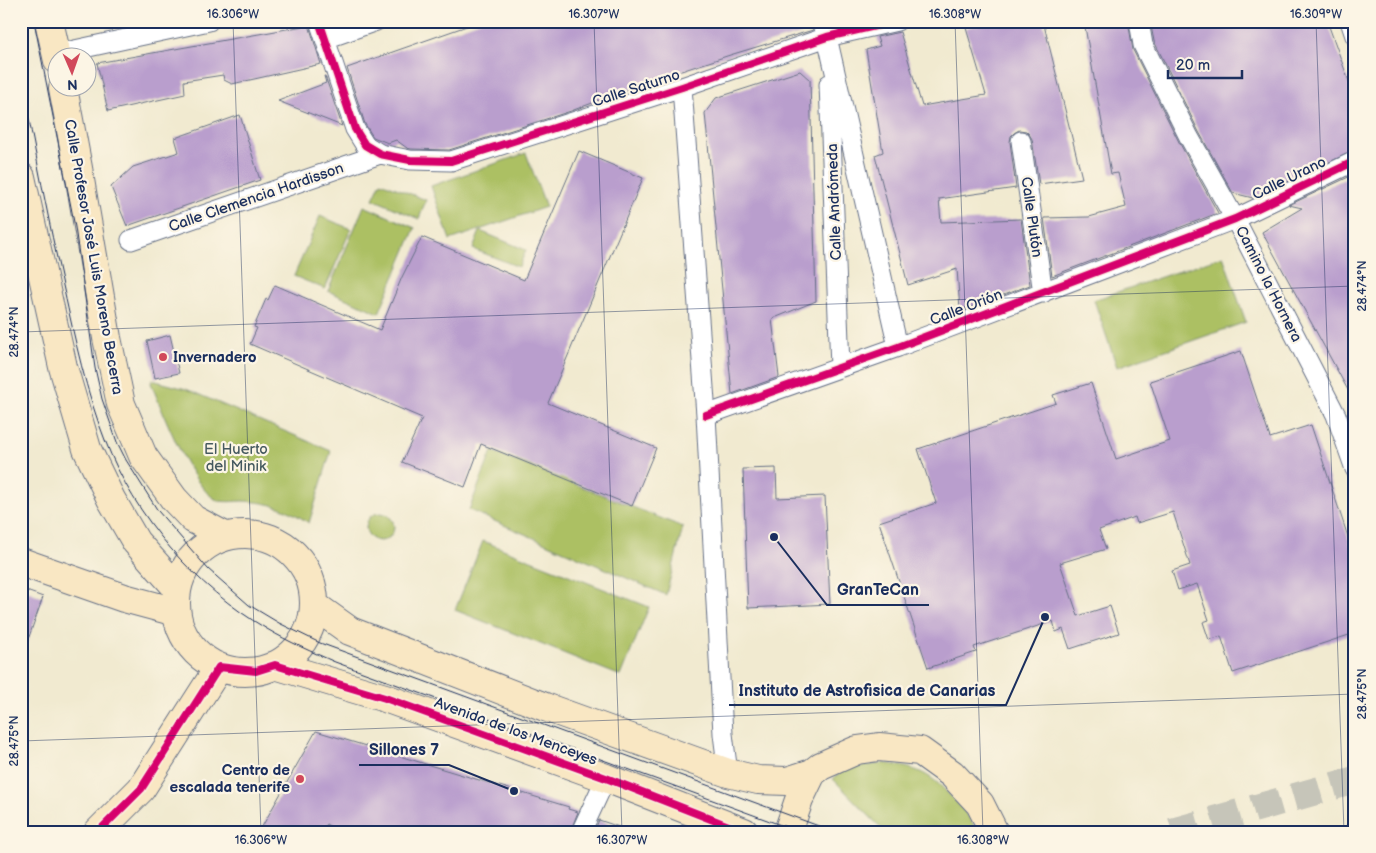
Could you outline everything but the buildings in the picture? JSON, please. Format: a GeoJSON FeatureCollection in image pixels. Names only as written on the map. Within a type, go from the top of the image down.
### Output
{"type":"FeatureCollection","features":[{"type":"Feature","properties":{"kind":"main road"},"geometry":{"type":"LineString","coordinates":[[49,21],[55,48]]}},
{"type":"Feature","properties":{"kind":"main road","name":"Calle Profesor José Luis Moreno Becerra"},"geometry":{"type":"LineString","coordinates":[[65,98],[107,338],[121,404],[143,456],[174,499],[193,519],[225,536]]}},
{"type":"Feature","properties":{"kind":"main road"},"geometry":{"type":"LineString","coordinates":[[21,177],[63,367],[87,449],[111,499],[136,542],[176,600],[183,635],[198,654],[219,666],[256,671],[275,665],[300,647],[311,625],[315,606],[309,575],[295,554],[273,539],[243,533],[225,536],[206,548],[186,565],[176,600]]}},
{"type":"Feature","properties":{"kind":"main road"},"geometry":{"type":"LineString","coordinates":[[21,562],[124,598],[176,600]]}},
{"type":"Feature","properties":{"kind":"main road"},"geometry":{"type":"LineString","coordinates":[[315,606],[350,631],[546,707],[728,773],[758,780],[787,781],[812,773],[821,766],[857,750],[879,747],[920,751],[952,774],[980,804],[994,832]]}},
{"type":"Feature","properties":{"kind":"main road","name":"Avenida de los Menceyes"},"geometry":{"type":"LineString","coordinates":[[275,665],[385,698],[606,778],[744,832]]}},
{"type":"Feature","properties":{"kind":"main road"},"geometry":{"type":"LineString","coordinates":[[98,832],[141,788],[219,666]]}},
{"type":"Feature","properties":{"kind":"main road"},"geometry":{"type":"LineString","coordinates":[[788,832],[798,800],[812,773]]}},
{"type":"Feature","properties":{"kind":"street"},"geometry":{"type":"LineString","coordinates":[[98,48],[209,21]]}},
{"type":"Feature","properties":{"kind":"street"},"geometry":{"type":"LineString","coordinates":[[376,21],[322,30],[354,129],[365,145],[380,154]]}},
{"type":"Feature","properties":{"kind":"street","name":"Calle Saturno"},"geometry":{"type":"LineString","coordinates":[[380,154],[410,160],[451,161],[682,87],[824,29],[897,21]]}},
{"type":"Feature","properties":{"kind":"street","name":"Camino la Hornera"},"geometry":{"type":"LineString","coordinates":[[1139,21],[1143,45],[1336,416],[1355,469]]}},
{"type":"Feature","properties":{"kind":"street"},"geometry":{"type":"LineString","coordinates":[[1350,21],[1355,36]]}},
{"type":"Feature","properties":{"kind":"street","name":"Calle Andrómeda"},"geometry":{"type":"LineString","coordinates":[[824,29],[898,347]]}},
{"type":"Feature","properties":{"kind":"street","name":"Calle Andrómeda"},"geometry":{"type":"LineString","coordinates":[[824,29],[840,367]]}},
{"type":"Feature","properties":{"kind":"street"},"geometry":{"type":"LineString","coordinates":[[682,87],[706,415],[722,724],[728,773]]}},
{"type":"Feature","properties":{"kind":"street","name":"Calle Plutón"},"geometry":{"type":"LineString","coordinates":[[1021,141],[1042,292]]}},
{"type":"Feature","properties":{"kind":"street","name":"Calle Clemencia Hardisson"},"geometry":{"type":"LineString","coordinates":[[131,240],[380,154]]}},
{"type":"Feature","properties":{"kind":"street","name":"Calle Urano"},"geometry":{"type":"LineString","coordinates":[[1235,219],[1355,161]]}},
{"type":"Feature","properties":{"kind":"street","name":"Calle Orión"},"geometry":{"type":"LineString","coordinates":[[706,415],[898,347],[1235,219]]}},
{"type":"Feature","properties":{"kind":"street"},"geometry":{"type":"LineString","coordinates":[[581,832],[606,778]]}},
{"type":"Feature","properties":{"kind":"green space"},"geometry":{"type":"Polygon","coordinates":[[[526,153],[546,207],[450,240],[431,186],[526,153]]]}},
{"type":"Feature","properties":{"kind":"green space"},"geometry":{"type":"Polygon","coordinates":[[[381,182],[426,200],[419,219],[373,199],[381,182]]]}},
{"type":"Feature","properties":{"kind":"green space"},"geometry":{"type":"Polygon","coordinates":[[[364,206],[415,228],[379,313],[328,291],[364,206]]]}},
{"type":"Feature","properties":{"kind":"green space"},"geometry":{"type":"Polygon","coordinates":[[[320,216],[351,229],[325,289],[294,276],[320,216]]]}},
{"type":"Feature","properties":{"kind":"green space"},"geometry":{"type":"Polygon","coordinates":[[[480,231],[526,250],[519,267],[473,249],[480,231]]]}},
{"type":"Feature","properties":{"kind":"green space"},"geometry":{"type":"Polygon","coordinates":[[[1223,256],[1246,322],[1117,367],[1094,300],[1223,256]]]}},
{"type":"Feature","properties":{"kind":"green space","name":"El Huerto del Minik"},"geometry":{"type":"Polygon","coordinates":[[[152,380],[186,389],[331,451],[309,523],[293,513],[278,507],[254,502],[220,501],[207,493],[197,480],[178,447],[151,383],[152,380]]]}},
{"type":"Feature","properties":{"kind":"green space"},"geometry":{"type":"Polygon","coordinates":[[[492,451],[683,527],[666,595],[469,510],[492,451]]]}},
{"type":"Feature","properties":{"kind":"green space"},"geometry":{"type":"Polygon","coordinates":[[[380,513],[390,517],[394,527],[390,537],[380,541],[370,537],[366,527],[370,517],[380,513]]]}},
{"type":"Feature","properties":{"kind":"green space"},"geometry":{"type":"Polygon","coordinates":[[[483,541],[649,607],[621,676],[455,610],[483,541]]]}},
{"type":"Feature","properties":{"kind":"green space"},"geometry":{"type":"Polygon","coordinates":[[[884,763],[919,771],[935,781],[967,815],[974,824],[976,832],[885,832],[833,779],[844,769],[884,763]]]}},
{"type":"Feature","properties":{"kind":"tunnel"},"geometry":{"type":"LineString","coordinates":[[1172,832],[1355,780]]}},
{"type":"Feature","properties":{"kind":"tram line"},"geometry":{"type":"LineString","coordinates":[[34,21],[75,227],[95,368],[102,399],[117,442],[126,460],[158,511],[208,569],[249,605],[279,623],[320,643],[835,832]]}},
{"type":"Feature","properties":{"kind":"tram line"},"geometry":{"type":"LineString","coordinates":[[21,79],[72,328],[98,422],[118,469],[133,497],[150,523],[192,571],[216,593],[267,629],[292,643],[335,662],[800,832]]}},
{"type":"Feature","properties":{"kind":"cycle path"},"geometry":{"type":"LineString","coordinates":[[319,21],[355,129],[365,145],[380,154],[410,160],[451,161],[682,87],[827,37],[897,21]]}},
{"type":"Feature","properties":{"kind":"cycle path"},"geometry":{"type":"LineString","coordinates":[[706,415],[898,347],[1235,219],[1355,161]]}},
{"type":"Feature","properties":{"kind":"cycle path"},"geometry":{"type":"LineString","coordinates":[[98,832],[141,789],[219,667],[256,671],[275,665],[385,698],[606,778],[744,832]]}},
{"type":"Feature","properties":{"kind":"place","name":"Invernadero"},"geometry":{"type":"Point","coordinates":[163,357]}},
{"type":"Feature","properties":{"kind":"place","name":"GranTeCan"},"geometry":{"type":"Point","coordinates":[774,537]}},
{"type":"Feature","properties":{"kind":"place","name":"Instituto de Astrofisica de Canarias"},"geometry":{"type":"Point","coordinates":[1045,617]}},
{"type":"Feature","properties":{"kind":"place","name":"Centro de escalada tenerife"},"geometry":{"type":"Point","coordinates":[300,779]}},
{"type":"Feature","properties":{"kind":"place","name":"Sillones 7"},"geometry":{"type":"Point","coordinates":[514,791]}}]}
